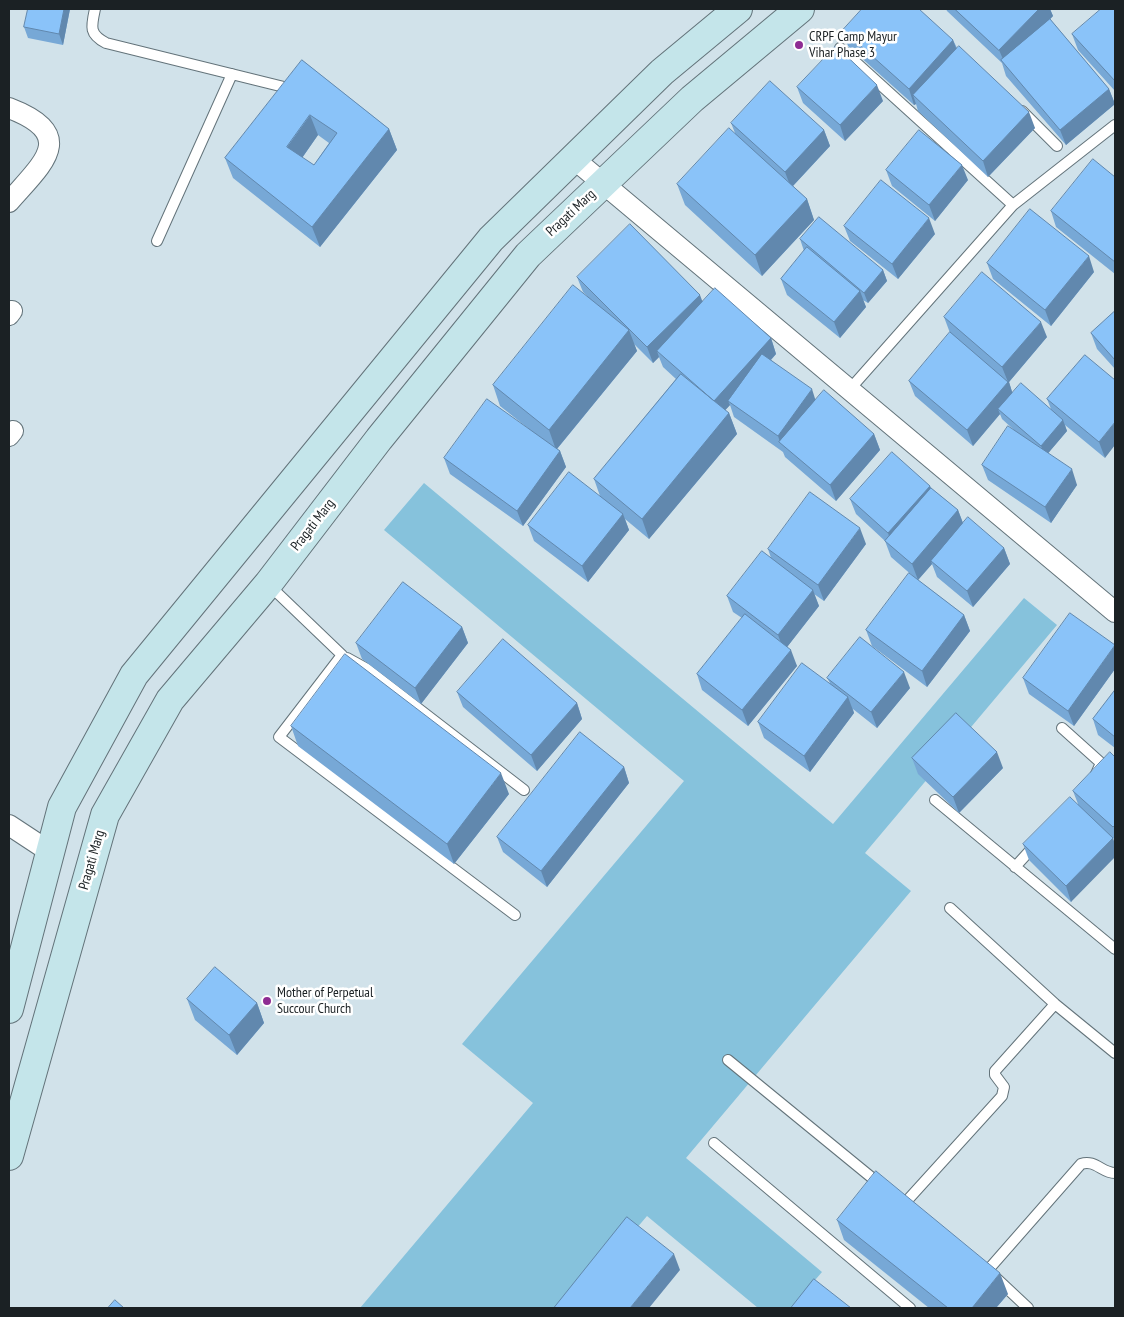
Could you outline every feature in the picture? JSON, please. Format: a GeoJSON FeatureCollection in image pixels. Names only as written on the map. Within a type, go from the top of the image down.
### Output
{"type":"FeatureCollection","features":[{"type":"Feature","properties":{"kind":"main road"},"geometry":{"type":"LineString","coordinates":[[9,1009],[62,807],[134,674],[491,239],[662,72],[738,9]]}},
{"type":"Feature","properties":{"kind":"main road","name":"Pragati Marg"},"geometry":{"type":"LineString","coordinates":[[9,1156],[105,815],[170,700],[268,584],[380,439],[528,255],[692,99],[800,9]]}},
{"type":"Feature","properties":{"kind":"street"},"geometry":{"type":"LineString","coordinates":[[9,108],[24,114],[45,128],[50,144],[46,159],[9,202]]}},
{"type":"Feature","properties":{"kind":"street"},"geometry":{"type":"LineString","coordinates":[[574,159],[1115,612]]}},
{"type":"Feature","properties":{"kind":"street"},"geometry":{"type":"LineString","coordinates":[[9,825],[50,852]]}},
{"type":"Feature","properties":{"kind":"lane"},"geometry":{"type":"LineString","coordinates":[[94,9],[92,30],[96,38],[106,43],[284,86]]}},
{"type":"Feature","properties":{"kind":"lane"},"geometry":{"type":"LineString","coordinates":[[840,48],[1012,205]]}},
{"type":"Feature","properties":{"kind":"lane"},"geometry":{"type":"LineString","coordinates":[[157,241],[232,74]]}},
{"type":"Feature","properties":{"kind":"lane"},"geometry":{"type":"LineString","coordinates":[[1016,105],[1057,146]]}},
{"type":"Feature","properties":{"kind":"lane"},"geometry":{"type":"LineString","coordinates":[[850,389],[1012,205],[1115,125]]}},
{"type":"Feature","properties":{"kind":"lane"},"geometry":{"type":"LineString","coordinates":[[268,584],[342,655],[367,669],[524,790]]}},
{"type":"Feature","properties":{"kind":"lane"},"geometry":{"type":"LineString","coordinates":[[342,655],[279,737],[515,915]]}},
{"type":"Feature","properties":{"kind":"lane"},"geometry":{"type":"LineString","coordinates":[[1062,728],[1101,763],[1091,783]]}},
{"type":"Feature","properties":{"kind":"lane"},"geometry":{"type":"LineString","coordinates":[[935,800],[1115,949]]}},
{"type":"Feature","properties":{"kind":"lane"},"geometry":{"type":"LineString","coordinates":[[1015,867],[1040,839]]}},
{"type":"Feature","properties":{"kind":"lane"},"geometry":{"type":"LineString","coordinates":[[950,908],[1055,1004],[1115,1053]]}},
{"type":"Feature","properties":{"kind":"lane"},"geometry":{"type":"LineString","coordinates":[[728,1060],[900,1201],[1002,1096],[1004,1087],[995,1075],[996,1071],[1055,1004]]}},
{"type":"Feature","properties":{"kind":"lane"},"geometry":{"type":"LineString","coordinates":[[714,1144],[910,1308]]}},
{"type":"Feature","properties":{"kind":"lane"},"geometry":{"type":"LineString","coordinates":[[1028,1308],[984,1267],[1081,1164],[1092,1162],[1111,1173],[1115,1173]]}},
{"type":"Feature","properties":{"kind":"shaded area"},"geometry":{"type":"Polygon","coordinates":[[[424,483],[833,824],[1024,598],[1057,625],[865,853],[911,891],[686,1158],[822,1272],[791,1308],[758,1308],[647,1216],[569,1308],[360,1308],[533,1103],[462,1044],[684,781],[384,530],[424,483]]]}},
{"type":"Feature","properties":{"kind":"building"},"geometry":{"type":"Polygon","coordinates":[[[28,9],[64,9],[59,34],[24,27],[28,9]]]}},
{"type":"Feature","properties":{"kind":"building"},"geometry":{"type":"Polygon","coordinates":[[[862,9],[919,9],[953,40],[909,89],[843,30],[862,9]]]}},
{"type":"Feature","properties":{"kind":"building"},"geometry":{"type":"Polygon","coordinates":[[[955,9],[1039,9],[999,50],[955,9]]]}},
{"type":"Feature","properties":{"kind":"building"},"geometry":{"type":"Polygon","coordinates":[[[1101,9],[1115,9],[1115,81],[1072,34],[1101,9]]]}},
{"type":"Feature","properties":{"kind":"building"},"geometry":{"type":"Polygon","coordinates":[[[1050,19],[1109,89],[1060,130],[1001,60],[1050,19]]]}},
{"type":"Feature","properties":{"kind":"building"},"geometry":{"type":"Polygon","coordinates":[[[836,46],[877,85],[840,125],[797,87],[836,46]]]}},
{"type":"Feature","properties":{"kind":"building"},"geometry":{"type":"Polygon","coordinates":[[[959,46],[1029,112],[983,161],[913,95],[959,46]]]}},
{"type":"Feature","properties":{"kind":"building"},"geometry":{"type":"Polygon","coordinates":[[[302,60],[389,129],[312,227],[225,158],[302,60]],[[310,115],[287,147],[314,165],[337,133],[310,115]]]}},
{"type":"Feature","properties":{"kind":"building"},"geometry":{"type":"Polygon","coordinates":[[[770,81],[824,130],[785,172],[731,123],[770,81]]]}},
{"type":"Feature","properties":{"kind":"building"},"geometry":{"type":"Polygon","coordinates":[[[729,128],[807,199],[755,255],[677,184],[729,128]]]}},
{"type":"Feature","properties":{"kind":"building"},"geometry":{"type":"Polygon","coordinates":[[[919,130],[962,165],[929,205],[886,170],[919,130]]]}},
{"type":"Feature","properties":{"kind":"building"},"geometry":{"type":"Polygon","coordinates":[[[1093,159],[1115,177],[1115,262],[1051,211],[1093,159]]]}},
{"type":"Feature","properties":{"kind":"building"},"geometry":{"type":"Polygon","coordinates":[[[881,180],[929,218],[892,264],[844,226],[881,180]]]}},
{"type":"Feature","properties":{"kind":"building"},"geometry":{"type":"Polygon","coordinates":[[[1030,209],[1089,256],[1045,310],[987,263],[1030,209]]]}},
{"type":"Feature","properties":{"kind":"building"},"geometry":{"type":"Polygon","coordinates":[[[819,217],[883,270],[864,293],[800,239],[819,217]]]}},
{"type":"Feature","properties":{"kind":"building"},"geometry":{"type":"Polygon","coordinates":[[[630,224],[700,295],[647,347],[577,277],[630,224]]]}},
{"type":"Feature","properties":{"kind":"building"},"geometry":{"type":"Polygon","coordinates":[[[807,247],[860,291],[834,322],[781,279],[807,247]]]}},
{"type":"Feature","properties":{"kind":"building"},"geometry":{"type":"Polygon","coordinates":[[[982,272],[1041,322],[1002,367],[944,317],[982,272]]]}},
{"type":"Feature","properties":{"kind":"building"},"geometry":{"type":"Polygon","coordinates":[[[573,285],[629,330],[549,430],[493,385],[573,285]]]}},
{"type":"Feature","properties":{"kind":"building"},"geometry":{"type":"Polygon","coordinates":[[[715,288],[771,338],[714,401],[657,351],[715,288]]]}},
{"type":"Feature","properties":{"kind":"building"},"geometry":{"type":"Polygon","coordinates":[[[1115,311],[1115,360],[1091,333],[1115,311]]]}},
{"type":"Feature","properties":{"kind":"building"},"geometry":{"type":"Polygon","coordinates":[[[950,332],[1008,382],[967,430],[909,381],[950,332]]]}},
{"type":"Feature","properties":{"kind":"building"},"geometry":{"type":"Polygon","coordinates":[[[762,354],[812,389],[778,436],[728,401],[762,354]]]}},
{"type":"Feature","properties":{"kind":"building"},"geometry":{"type":"Polygon","coordinates":[[[1085,355],[1115,380],[1115,422],[1099,442],[1047,399],[1085,355]]]}},
{"type":"Feature","properties":{"kind":"building"},"geometry":{"type":"Polygon","coordinates":[[[681,374],[729,413],[642,519],[594,479],[681,374]]]}},
{"type":"Feature","properties":{"kind":"building"},"geometry":{"type":"Polygon","coordinates":[[[1021,383],[1063,420],[1041,446],[998,409],[1021,383]]]}},
{"type":"Feature","properties":{"kind":"building"},"geometry":{"type":"Polygon","coordinates":[[[824,390],[874,434],[830,485],[779,442],[824,390]]]}},
{"type":"Feature","properties":{"kind":"building"},"geometry":{"type":"Polygon","coordinates":[[[487,399],[560,451],[517,511],[444,458],[487,399]]]}},
{"type":"Feature","properties":{"kind":"building"},"geometry":{"type":"Polygon","coordinates":[[[1008,426],[1072,469],[1045,507],[982,465],[1008,426]]]}},
{"type":"Feature","properties":{"kind":"building"},"geometry":{"type":"Polygon","coordinates":[[[892,452],[930,486],[888,533],[850,499],[892,452]]]}},
{"type":"Feature","properties":{"kind":"building"},"geometry":{"type":"Polygon","coordinates":[[[569,472],[623,514],[582,566],[528,525],[569,472]]]}},
{"type":"Feature","properties":{"kind":"building"},"geometry":{"type":"Polygon","coordinates":[[[931,488],[958,510],[912,564],[885,541],[931,488]]]}},
{"type":"Feature","properties":{"kind":"building"},"geometry":{"type":"Polygon","coordinates":[[[810,492],[860,528],[818,585],[768,549],[810,492]]]}},
{"type":"Feature","properties":{"kind":"building"},"geometry":{"type":"Polygon","coordinates":[[[968,517],[1004,548],[967,591],[931,561],[968,517]]]}},
{"type":"Feature","properties":{"kind":"building"},"geometry":{"type":"Polygon","coordinates":[[[762,551],[813,590],[778,635],[727,596],[762,551]]]}},
{"type":"Feature","properties":{"kind":"building"},"geometry":{"type":"Polygon","coordinates":[[[909,573],[964,615],[922,671],[866,630],[909,573]]]}},
{"type":"Feature","properties":{"kind":"building"},"geometry":{"type":"Polygon","coordinates":[[[403,582],[462,627],[415,688],[356,643],[403,582]]]}},
{"type":"Feature","properties":{"kind":"building"},"geometry":{"type":"Polygon","coordinates":[[[1070,613],[1115,645],[1068,711],[1023,678],[1070,613]]]}},
{"type":"Feature","properties":{"kind":"building"},"geometry":{"type":"Polygon","coordinates":[[[745,614],[791,650],[742,710],[697,674],[745,614]]]}},
{"type":"Feature","properties":{"kind":"building"},"geometry":{"type":"Polygon","coordinates":[[[860,637],[904,672],[871,712],[827,678],[860,637]]]}},
{"type":"Feature","properties":{"kind":"building"},"geometry":{"type":"Polygon","coordinates":[[[503,639],[577,703],[531,755],[457,692],[503,639]]]}},
{"type":"Feature","properties":{"kind":"building"},"geometry":{"type":"Polygon","coordinates":[[[345,654],[501,773],[447,844],[291,726],[345,654]]]}},
{"type":"Feature","properties":{"kind":"building"},"geometry":{"type":"Polygon","coordinates":[[[802,663],[848,697],[804,756],[758,722],[802,663]]]}},
{"type":"Feature","properties":{"kind":"building"},"geometry":{"type":"Polygon","coordinates":[[[1115,690],[1115,737],[1093,719],[1115,690]]]}},
{"type":"Feature","properties":{"kind":"building"},"geometry":{"type":"Polygon","coordinates":[[[956,713],[997,752],[953,797],[912,758],[956,713]]]}},
{"type":"Feature","properties":{"kind":"building"},"geometry":{"type":"Polygon","coordinates":[[[580,732],[624,767],[541,871],[497,837],[580,732]]]}},
{"type":"Feature","properties":{"kind":"building"},"geometry":{"type":"Polygon","coordinates":[[[1110,752],[1115,757],[1115,825],[1113,827],[1073,791],[1110,752]]]}},
{"type":"Feature","properties":{"kind":"building"},"geometry":{"type":"Polygon","coordinates":[[[1070,797],[1113,838],[1066,886],[1023,844],[1070,797]]]}},
{"type":"Feature","properties":{"kind":"building"},"geometry":{"type":"Polygon","coordinates":[[[215,967],[257,1003],[229,1035],[187,999],[215,967]]]}},
{"type":"Feature","properties":{"kind":"building"},"geometry":{"type":"Polygon","coordinates":[[[876,1171],[1000,1273],[972,1308],[948,1308],[837,1220],[876,1171]]]}},
{"type":"Feature","properties":{"kind":"building"},"geometry":{"type":"Polygon","coordinates":[[[627,1217],[674,1254],[630,1308],[554,1308],[627,1217]]]}},
{"type":"Feature","properties":{"kind":"building"},"geometry":{"type":"Polygon","coordinates":[[[814,1279],[851,1308],[791,1308],[814,1279]]]}},
{"type":"Feature","properties":{"kind":"building"},"geometry":{"type":"Polygon","coordinates":[[[115,1300],[124,1308],[108,1308],[115,1300]]]}},
{"type":"Feature","properties":{"kind":"place","name":"CRPF Camp Mayur Vihar Phase 3"},"geometry":{"type":"Point","coordinates":[799,45]}},
{"type":"Feature","properties":{"kind":"place","name":"Mother of Perpetual Succour Church"},"geometry":{"type":"Point","coordinates":[267,1001]}}]}
